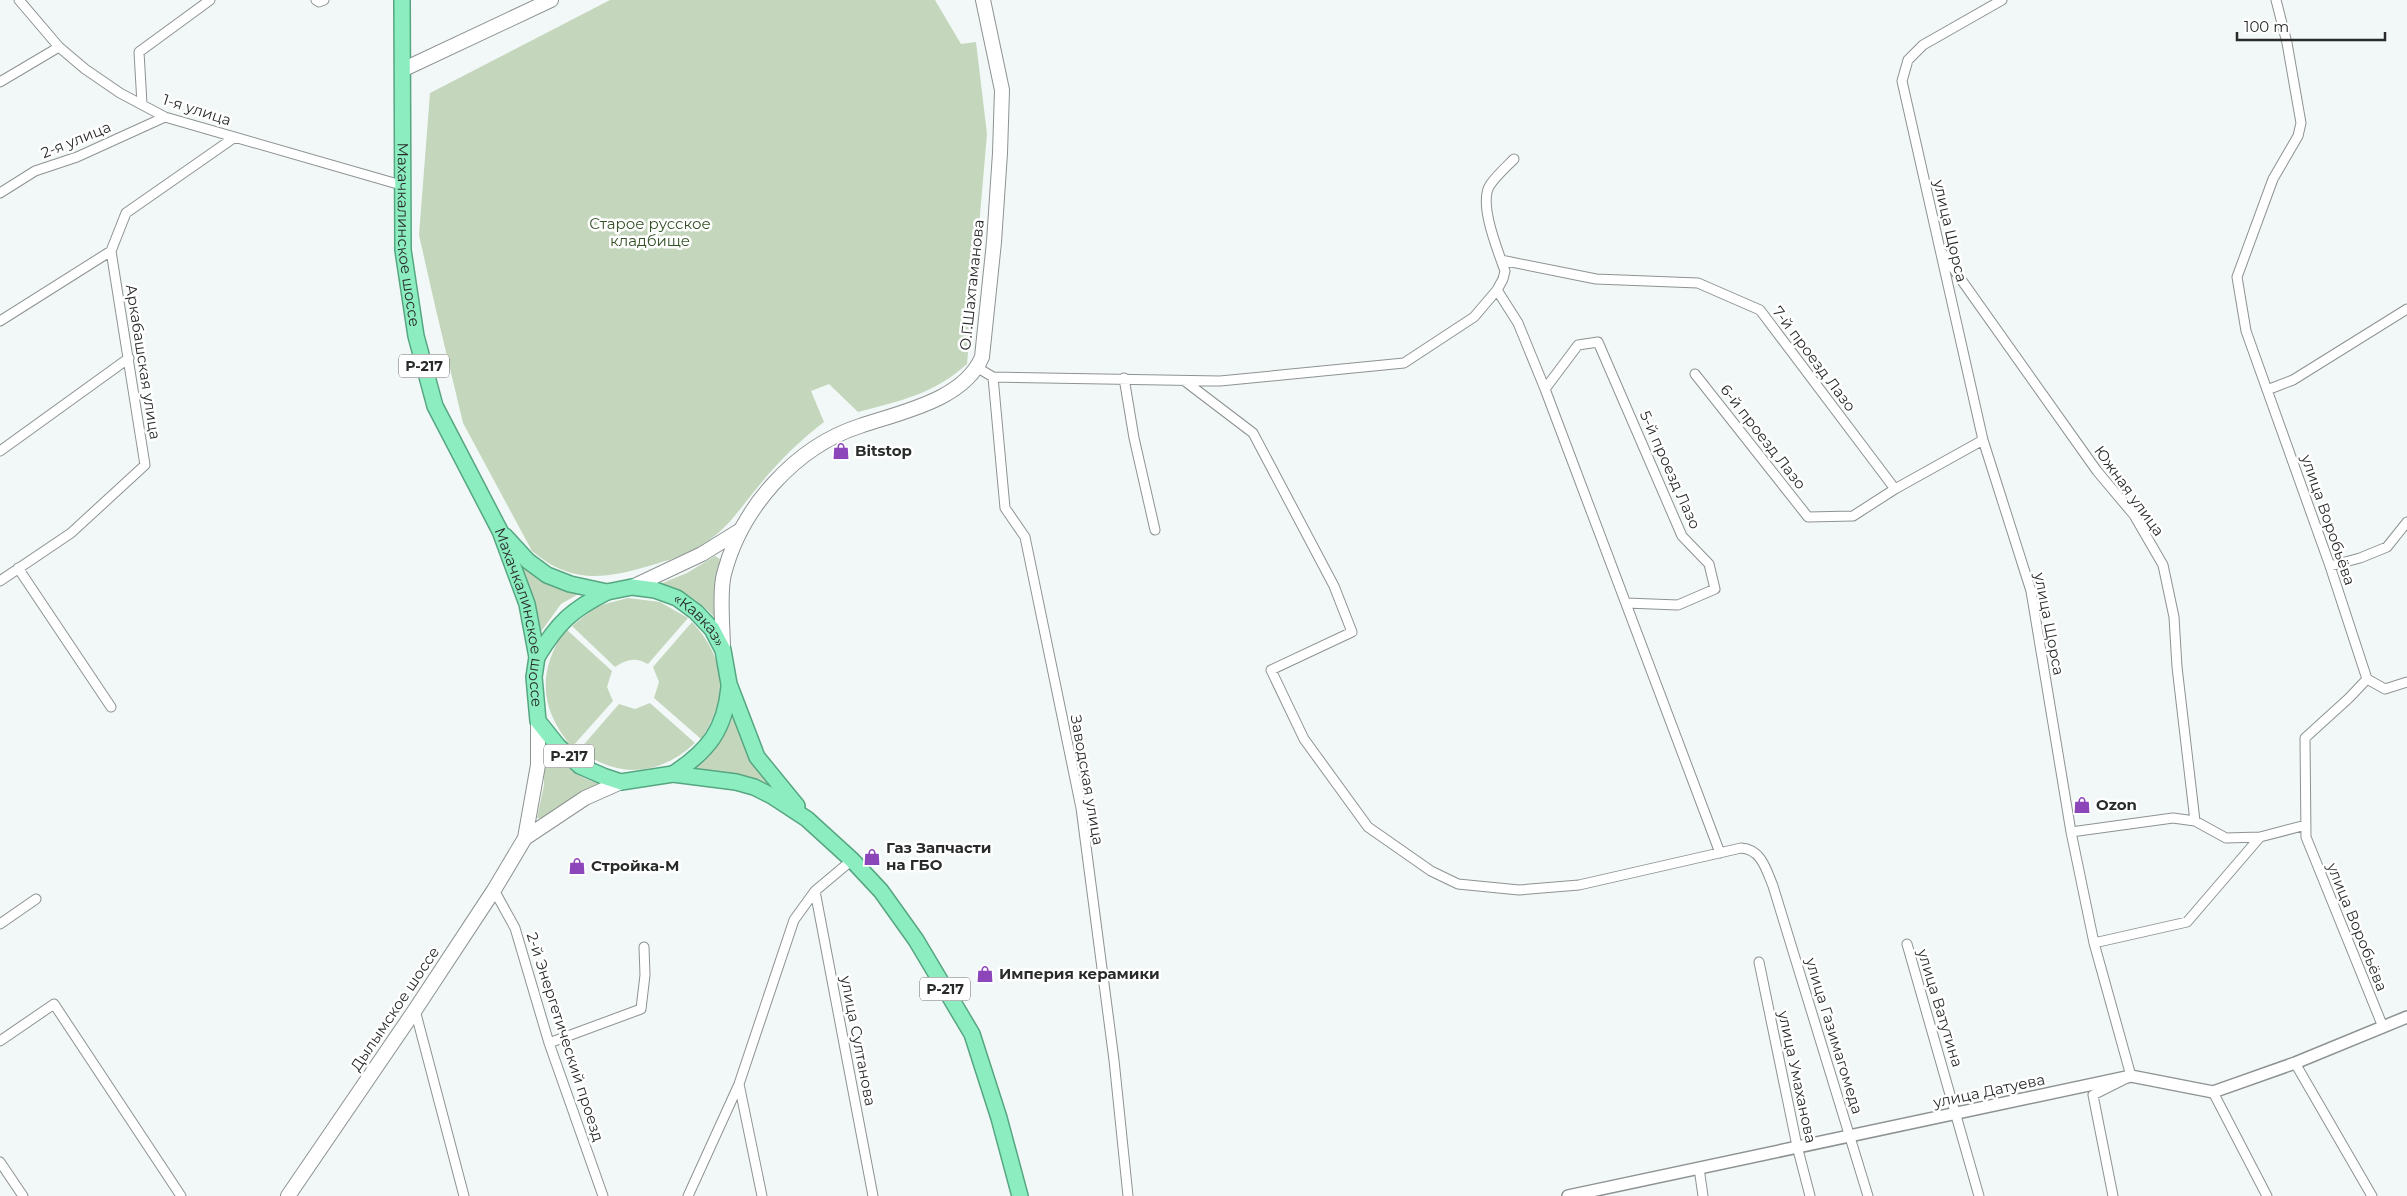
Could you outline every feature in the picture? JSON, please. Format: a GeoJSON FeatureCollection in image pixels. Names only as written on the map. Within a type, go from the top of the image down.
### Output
{"type":"FeatureCollection","features":[{"type":"Feature","properties":{"kind":"highway","name":"Махачкалинское шоссе"},"geometry":{"type":"LineString","coordinates":[[402,0],[401,185],[403,250],[414,326],[436,406],[500,531],[527,604],[537,657],[534,677],[538,721],[558,746],[580,766],[622,782],[673,774],[736,782],[754,787],[772,796],[807,819],[852,860],[881,892],[916,940],[972,1034],[1000,1118],[1020,1196]]}},
{"type":"Feature","properties":{"kind":"highway","name":"«Кавказ»"},"geometry":{"type":"LineString","coordinates":[[500,531],[528,561],[547,575],[570,584],[607,592],[632,587],[655,590],[684,602],[696,612],[712,629],[723,650],[728,667],[729,684],[757,757],[807,819]]}},
{"type":"Feature","properties":{"kind":"highway","name":"Р-217"},"geometry":{"type":"LineString","coordinates":[[537,657],[563,621],[581,606],[607,592]]}},
{"type":"Feature","properties":{"kind":"highway","name":"Р-217"},"geometry":{"type":"LineString","coordinates":[[673,774],[690,763],[707,747],[719,728],[727,707],[729,684]]}},
{"type":"Feature","properties":{"kind":"main road"},"geometry":{"type":"LineString","coordinates":[[402,70],[551,0]]}},
{"type":"Feature","properties":{"kind":"main road","name":"О.Г.Шахтаманова"},"geometry":{"type":"LineString","coordinates":[[739,531],[767,491],[796,461],[830,437],[922,406],[961,385],[978,368],[982,357],[994,242],[1002,90],[983,0]]}},
{"type":"Feature","properties":{"kind":"main road","name":"Р-217"},"geometry":{"type":"LineString","coordinates":[[632,587],[702,554],[739,531]]}},
{"type":"Feature","properties":{"kind":"main road","name":"Р-217"},"geometry":{"type":"LineString","coordinates":[[723,650],[723,576],[739,531]]}},
{"type":"Feature","properties":{"kind":"main road","name":"Р-217"},"geometry":{"type":"LineString","coordinates":[[525,838],[538,765],[538,721]]}},
{"type":"Feature","properties":{"kind":"main road","name":"Р-217"},"geometry":{"type":"LineString","coordinates":[[525,838],[585,798],[622,782]]}},
{"type":"Feature","properties":{"kind":"main road","name":"Дылымское шоссе"},"geometry":{"type":"LineString","coordinates":[[288,1196],[415,1010],[494,890],[525,838]]}},
{"type":"Feature","properties":{"kind":"street","name":"1-я улица"},"geometry":{"type":"LineString","coordinates":[[19,0],[59,47],[85,69],[165,117],[401,185]]}},
{"type":"Feature","properties":{"kind":"street"},"geometry":{"type":"LineString","coordinates":[[142,104],[139,52],[210,0]]}},
{"type":"Feature","properties":{"kind":"street"},"geometry":{"type":"LineString","coordinates":[[316,0],[319,2],[324,0]]}},
{"type":"Feature","properties":{"kind":"street","name":"улица Щорса"},"geometry":{"type":"LineString","coordinates":[[2002,0],[1923,45],[1908,60],[1902,80],[1983,440],[2031,591],[2071,832],[2094,943],[2131,1076]]}},
{"type":"Feature","properties":{"kind":"street","name":"улица Воробьёва"},"geometry":{"type":"LineString","coordinates":[[2276,0],[2287,43],[2301,123],[2298,136],[2273,179],[2237,277],[2246,331],[2330,566],[2366,679],[2349,698],[2305,738],[2306,837],[2383,1027]]}},
{"type":"Feature","properties":{"kind":"street"},"geometry":{"type":"LineString","coordinates":[[0,82],[59,47]]}},
{"type":"Feature","properties":{"kind":"street","name":"2-я улица"},"geometry":{"type":"LineString","coordinates":[[0,193],[34,171],[77,157],[165,117]]}},
{"type":"Feature","properties":{"kind":"street"},"geometry":{"type":"LineString","coordinates":[[0,321],[111,251],[126,213],[235,137]]}},
{"type":"Feature","properties":{"kind":"street"},"geometry":{"type":"LineString","coordinates":[[978,368],[994,377],[1124,378],[1186,382],[1220,381],[1404,363],[1474,317],[1504,279],[1505,271],[1487,212],[1486,193],[1490,184],[1514,160]]}},
{"type":"Feature","properties":{"kind":"street","name":"Южная улица"},"geometry":{"type":"LineString","coordinates":[[1940,249],[2097,471],[2134,515],[2163,565],[2174,617],[2177,667],[2195,821]]}},
{"type":"Feature","properties":{"kind":"street","name":"Аркабашская улица"},"geometry":{"type":"LineString","coordinates":[[0,580],[71,533],[145,466],[111,251]]}},
{"type":"Feature","properties":{"kind":"street","name":"7-й проезд Лазо"},"geometry":{"type":"LineString","coordinates":[[1501,260],[1596,279],[1698,283],[1760,310],[1895,489]]}},
{"type":"Feature","properties":{"kind":"street"},"geometry":{"type":"LineString","coordinates":[[1186,382],[1253,433],[1334,586],[1352,632],[1271,670],[1304,739],[1368,827],[1431,871],[1458,884],[1518,890],[1579,885],[1720,853],[1545,389],[1518,323],[1497,290]]}},
{"type":"Feature","properties":{"kind":"street"},"geometry":{"type":"LineString","coordinates":[[2267,390],[2293,380],[2407,310]]}},
{"type":"Feature","properties":{"kind":"street","name":"5-й проезд Лазо"},"geometry":{"type":"LineString","coordinates":[[1545,389],[1578,345],[1598,342],[1682,536],[1709,564],[1715,589],[1678,605],[1626,603]]}},
{"type":"Feature","properties":{"kind":"street"},"geometry":{"type":"LineString","coordinates":[[0,452],[129,358]]}},
{"type":"Feature","properties":{"kind":"street","name":"6-й проезд Лазо"},"geometry":{"type":"LineString","coordinates":[[1695,374],[1808,517],[1853,516],[1895,489]]}},
{"type":"Feature","properties":{"kind":"street","name":"Заводская улица"},"geometry":{"type":"LineString","coordinates":[[994,377],[1005,508],[1025,536],[1081,808],[1114,1060],[1128,1196]]}},
{"type":"Feature","properties":{"kind":"street"},"geometry":{"type":"LineString","coordinates":[[1124,378],[1134,438],[1155,530]]}},
{"type":"Feature","properties":{"kind":"street"},"geometry":{"type":"LineString","coordinates":[[1895,489],[1983,440]]}},
{"type":"Feature","properties":{"kind":"street"},"geometry":{"type":"LineString","coordinates":[[2330,566],[2360,558],[2387,547],[2407,522]]}},
{"type":"Feature","properties":{"kind":"street"},"geometry":{"type":"LineString","coordinates":[[18,568],[111,707]]}},
{"type":"Feature","properties":{"kind":"street"},"geometry":{"type":"LineString","coordinates":[[2366,679],[2385,689],[2407,682]]}},
{"type":"Feature","properties":{"kind":"street"},"geometry":{"type":"LineString","coordinates":[[2071,832],[2173,818],[2195,821],[2226,838],[2260,837],[2306,825]]}},
{"type":"Feature","properties":{"kind":"street"},"geometry":{"type":"LineString","coordinates":[[2094,943],[2186,922],[2260,837]]}},
{"type":"Feature","properties":{"kind":"street","name":"улица Газимагомеда"},"geometry":{"type":"LineString","coordinates":[[1720,853],[1741,848],[1753,850],[1761,860],[1773,886],[1868,1196]]}},
{"type":"Feature","properties":{"kind":"street"},"geometry":{"type":"LineString","coordinates":[[688,1196],[739,1084],[794,920],[815,891],[852,860]]}},
{"type":"Feature","properties":{"kind":"street","name":"2-й Энергетический проезд"},"geometry":{"type":"LineString","coordinates":[[494,890],[515,928],[550,1042],[603,1196]]}},
{"type":"Feature","properties":{"kind":"street","name":"улица Султанова"},"geometry":{"type":"LineString","coordinates":[[815,891],[873,1196]]}},
{"type":"Feature","properties":{"kind":"street"},"geometry":{"type":"LineString","coordinates":[[0,924],[36,900]]}},
{"type":"Feature","properties":{"kind":"street","name":"улица Ватутина"},"geometry":{"type":"LineString","coordinates":[[1907,944],[1979,1196]]}},
{"type":"Feature","properties":{"kind":"street"},"geometry":{"type":"LineString","coordinates":[[550,1042],[641,1009],[645,975],[644,947]]}},
{"type":"Feature","properties":{"kind":"street","name":"улица Умаханова"},"geometry":{"type":"LineString","coordinates":[[1759,962],[1797,1146],[1810,1196]]}},
{"type":"Feature","properties":{"kind":"street"},"geometry":{"type":"LineString","coordinates":[[0,1041],[54,1004],[181,1196]]}},
{"type":"Feature","properties":{"kind":"street"},"geometry":{"type":"LineString","coordinates":[[415,1010],[464,1196]]}},
{"type":"Feature","properties":{"kind":"street"},"geometry":{"type":"LineString","coordinates":[[2267,1196],[2213,1092],[2295,1063],[2407,1017]]}},
{"type":"Feature","properties":{"kind":"street"},"geometry":{"type":"LineString","coordinates":[[2295,1063],[2372,1196]]}},
{"type":"Feature","properties":{"kind":"street"},"geometry":{"type":"LineString","coordinates":[[2113,1196],[2094,1095],[2131,1076]]}},
{"type":"Feature","properties":{"kind":"street","name":"улица Датуева"},"geometry":{"type":"LineString","coordinates":[[1568,1196],[2131,1076],[2213,1092]]}},
{"type":"Feature","properties":{"kind":"street"},"geometry":{"type":"LineString","coordinates":[[739,1084],[762,1196]]}},
{"type":"Feature","properties":{"kind":"street"},"geometry":{"type":"LineString","coordinates":[[0,1162],[23,1196]]}},
{"type":"Feature","properties":{"kind":"street"},"geometry":{"type":"LineString","coordinates":[[1699,1168],[1703,1196]]}},
{"type":"Feature","properties":{"kind":"green space","name":"Старое русское кладбище"},"geometry":{"type":"Polygon","coordinates":[[[610,0],[935,0],[961,44],[976,42],[987,134],[967,364],[942,383],[916,395],[858,412],[829,384],[811,391],[824,422],[780,461],[733,518],[717,534],[693,550],[668,560],[617,574],[588,576],[560,569],[546,562],[532,551],[463,423],[419,235],[430,93],[610,0]]]}},
{"type":"Feature","properties":{"kind":"green space"},"geometry":{"type":"Polygon","coordinates":[[[715,556],[720,559],[715,594],[715,618],[690,596],[660,584],[687,573],[715,556]]]}},
{"type":"Feature","properties":{"kind":"green space"},"geometry":{"type":"Polygon","coordinates":[[[517,561],[582,592],[561,604],[540,633],[536,609],[517,561]]]}},
{"type":"Feature","properties":{"kind":"green space"},"geometry":{"type":"Polygon","coordinates":[[[628,598],[660,602],[688,618],[648,664],[639,660],[631,660],[615,667],[572,626],[597,606],[628,598]]]}},
{"type":"Feature","properties":{"kind":"green space"},"geometry":{"type":"Polygon","coordinates":[[[692,622],[712,650],[720,679],[716,708],[710,724],[701,739],[654,698],[659,682],[653,667],[692,622]]]}},
{"type":"Feature","properties":{"kind":"green space"},"geometry":{"type":"Polygon","coordinates":[[[566,629],[612,671],[607,687],[613,701],[572,747],[561,733],[553,718],[548,704],[546,689],[546,674],[550,659],[566,629]]]}},
{"type":"Feature","properties":{"kind":"green space"},"geometry":{"type":"Polygon","coordinates":[[[650,703],[695,743],[667,762],[638,770],[609,766],[579,750],[619,704],[635,709],[650,703]]]}},
{"type":"Feature","properties":{"kind":"green space"},"geometry":{"type":"Polygon","coordinates":[[[733,716],[776,790],[689,772],[704,761],[716,748],[726,733],[733,716]]]}},
{"type":"Feature","properties":{"kind":"green space"},"geometry":{"type":"Polygon","coordinates":[[[544,741],[569,769],[585,779],[603,784],[575,797],[542,819],[537,818],[544,785],[544,741]]]}},
{"type":"Feature","properties":{"kind":"place","name":"Bitstop"},"geometry":{"type":"Point","coordinates":[841,451]}},
{"type":"Feature","properties":{"kind":"place","name":"Ozon"},"geometry":{"type":"Point","coordinates":[2082,805]}},
{"type":"Feature","properties":{"kind":"place","name":"Газ Запчасти на ГБО"},"geometry":{"type":"Point","coordinates":[872,857]}},
{"type":"Feature","properties":{"kind":"place","name":"Стройка-М"},"geometry":{"type":"Point","coordinates":[577,866]}},
{"type":"Feature","properties":{"kind":"place","name":"Империя керамики"},"geometry":{"type":"Point","coordinates":[985,974]}}]}
